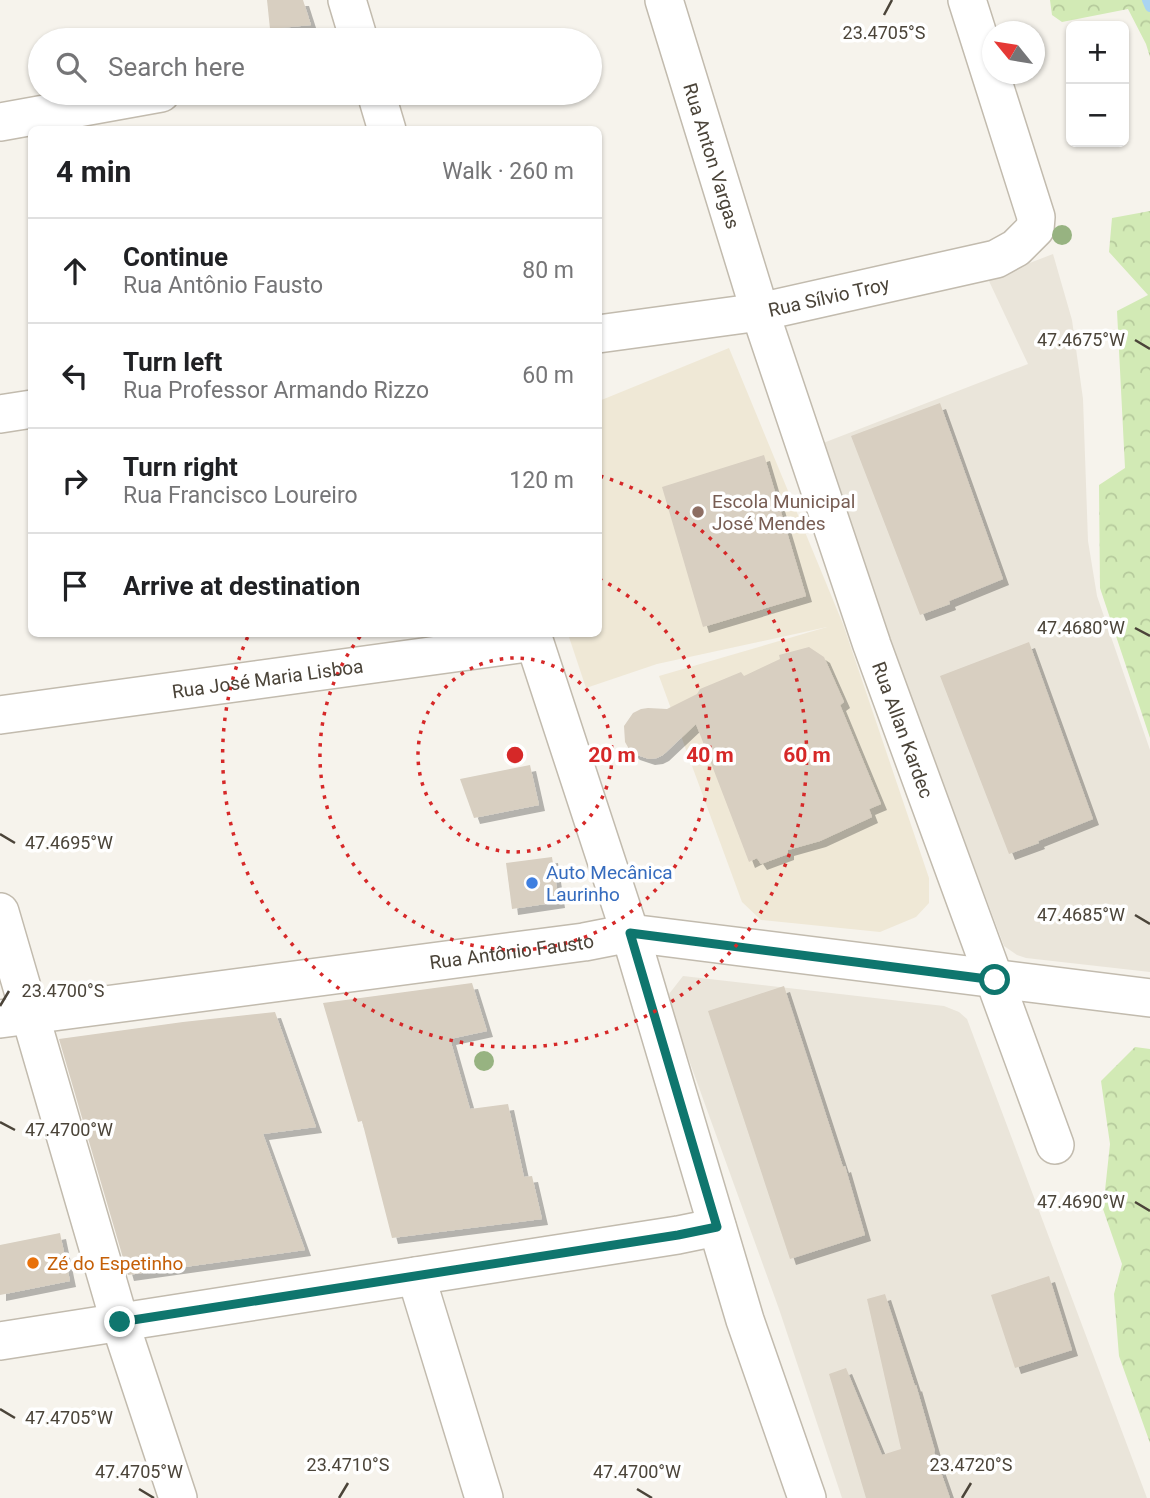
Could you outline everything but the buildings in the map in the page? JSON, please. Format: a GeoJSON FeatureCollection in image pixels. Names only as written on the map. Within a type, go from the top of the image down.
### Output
{"type":"FeatureCollection","features":[{"type":"Feature","properties":{"kind":"street"},"geometry":{"type":"LineString","coordinates":[[346,0],[355,28]]}},
{"type":"Feature","properties":{"kind":"street","name":"Rua Anton Vargas"},"geometry":{"type":"LineString","coordinates":[[664,0],[760,312]]}},
{"type":"Feature","properties":{"kind":"street","name":"Rua Sílvio Troy"},"geometry":{"type":"LineString","coordinates":[[602,333],[760,312],[996,259],[1026,239],[1035,229],[1036,217],[967,0]]}},
{"type":"Feature","properties":{"kind":"street"},"geometry":{"type":"LineString","coordinates":[[0,122],[94,105]]}},
{"type":"Feature","properties":{"kind":"street"},"geometry":{"type":"LineString","coordinates":[[380,105],[386,126]]}},
{"type":"Feature","properties":{"kind":"street","name":"Rua Allan Kardec"},"geometry":{"type":"LineString","coordinates":[[760,312],[886,683],[1055,1145]]}},
{"type":"Feature","properties":{"kind":"street"},"geometry":{"type":"LineString","coordinates":[[0,414],[28,410]]}},
{"type":"Feature","properties":{"kind":"street"},"geometry":{"type":"LineString","coordinates":[[533,638],[630,933],[745,1320],[807,1498]]}},
{"type":"Feature","properties":{"kind":"street","name":"Rua José Maria Lisboa"},"geometry":{"type":"LineString","coordinates":[[0,715],[533,638]]}},
{"type":"Feature","properties":{"kind":"street"},"geometry":{"type":"LineString","coordinates":[[0,912],[15,1017],[178,1498]]}},
{"type":"Feature","properties":{"kind":"street","name":"Rua Antônio Fausto"},"geometry":{"type":"LineString","coordinates":[[15,1017],[583,942],[630,933],[1150,998]]}},
{"type":"Feature","properties":{"kind":"street"},"geometry":{"type":"LineString","coordinates":[[0,1341],[717,1227]]}},
{"type":"Feature","properties":{"kind":"street"},"geometry":{"type":"LineString","coordinates":[[416,1276],[484,1498]]}},
{"type":"Feature","properties":{"kind":"shaded area"},"geometry":{"type":"Polygon","coordinates":[[[1053,254],[1072,320],[1083,399],[1088,541],[1097,596],[1150,750],[1150,972],[1026,958],[1004,946],[818,445],[1028,364],[988,279],[1053,254]]]}},
{"type":"Feature","properties":{"kind":"shaded area"},"geometry":{"type":"Polygon","coordinates":[[[729,348],[843,624],[929,878],[929,903],[916,917],[880,932],[761,920],[742,902],[659,676],[827,627],[657,664],[586,688],[569,637],[602,637],[602,400],[729,348]]]}},
{"type":"Feature","properties":{"kind":"shaded area"},"geometry":{"type":"Polygon","coordinates":[[[683,976],[944,1006],[959,1012],[967,1019],[1147,1498],[842,1498],[779,1309],[672,1013],[669,994],[683,976]]]}},
{"type":"Feature","properties":{"kind":"green space"},"geometry":{"type":"Polygon","coordinates":[[[1050,0],[1150,0],[1150,57],[1128,9],[1062,22],[1052,15],[1050,0]]]}},
{"type":"Feature","properties":{"kind":"green space"},"geometry":{"type":"Polygon","coordinates":[[[1150,211],[1150,738],[1100,588],[1099,485],[1125,468],[1117,311],[1148,295],[1109,252],[1112,218],[1150,211]]]}},
{"type":"Feature","properties":{"kind":"green space"},"geometry":{"type":"Polygon","coordinates":[[[1135,1047],[1150,1049],[1150,1443],[1119,1356],[1114,1294],[1122,1264],[1103,1209],[1110,1144],[1101,1081],[1135,1047]]]}},
{"type":"Feature","properties":{"kind":"waterway"},"geometry":{"type":"LineString","coordinates":[[1147,0],[1150,7]]}},
{"type":"Feature","properties":{"kind":"place","name":"Escola Municipal José Mendes"},"geometry":{"type":"Point","coordinates":[698,512]}},
{"type":"Feature","properties":{"kind":"place","name":"Auto Mecânica Laurinho"},"geometry":{"type":"Point","coordinates":[532,883]}},
{"type":"Feature","properties":{"kind":"place","name":"Zé do Espetinho"},"geometry":{"type":"Point","coordinates":[33,1263]}},
{"type":"Feature","properties":{"kind":"route"},"geometry":{"type":"LineString","coordinates":[[120,1322],[717,1227],[630,933],[995,980]]}}]}
